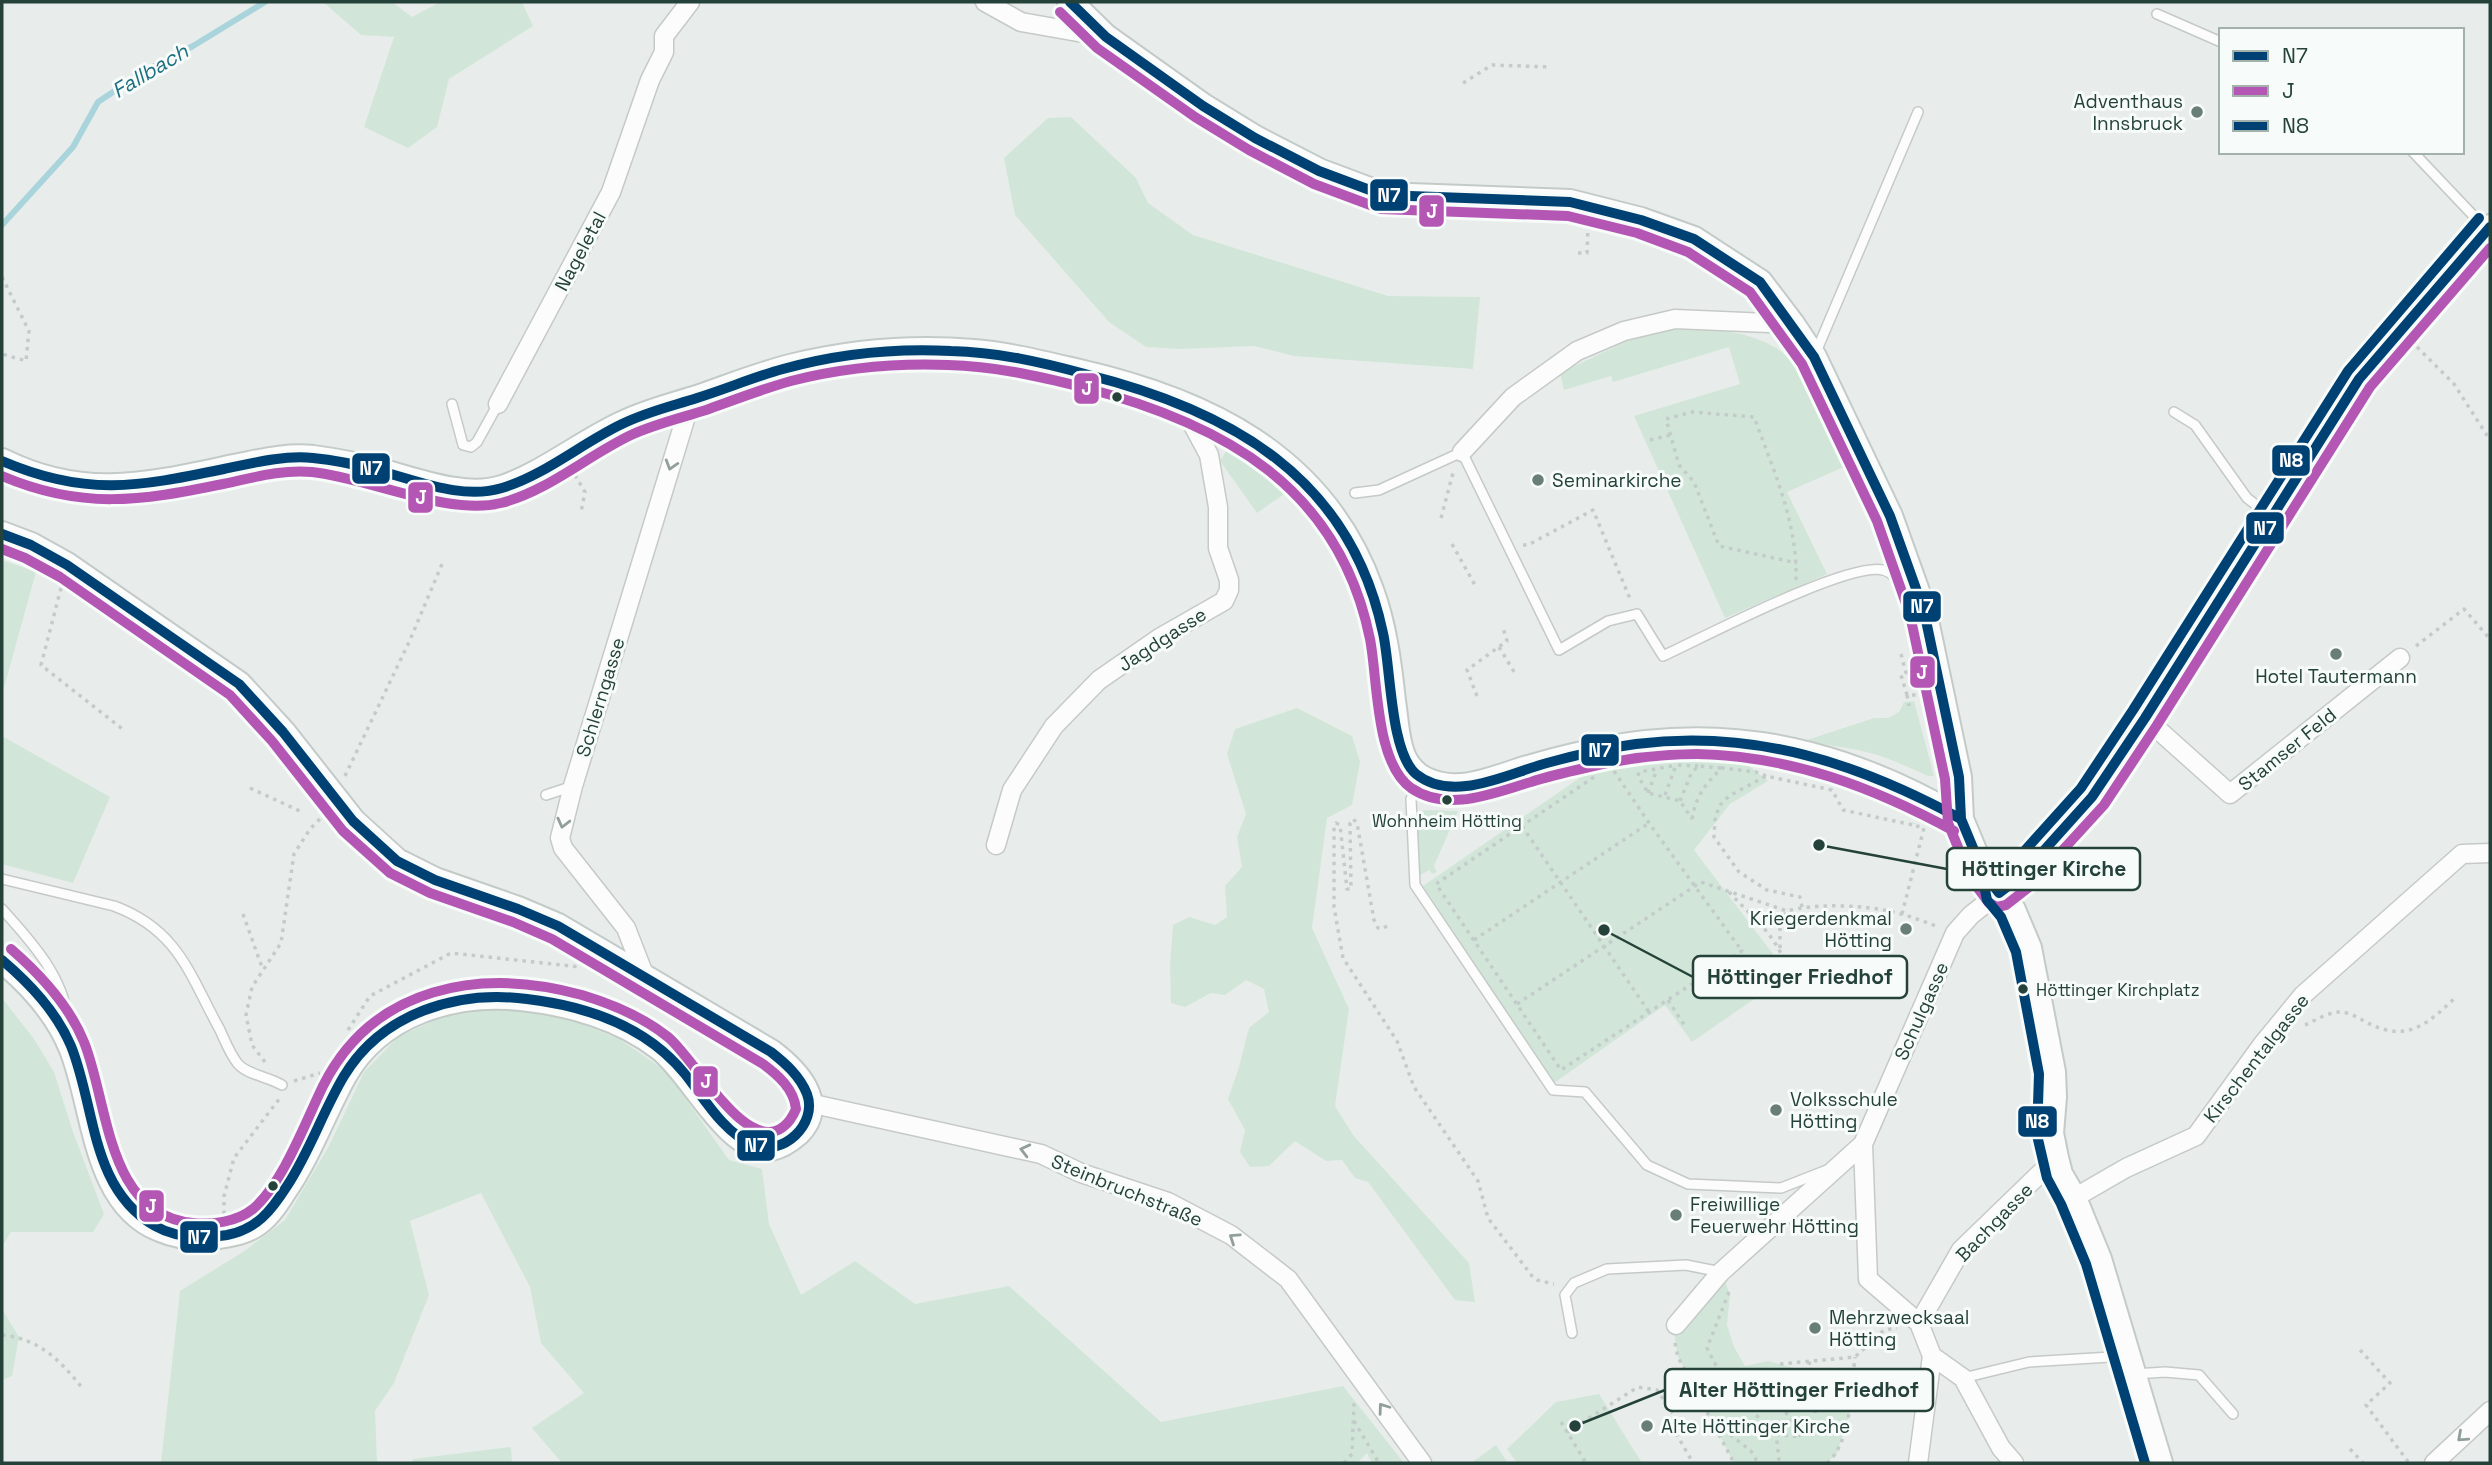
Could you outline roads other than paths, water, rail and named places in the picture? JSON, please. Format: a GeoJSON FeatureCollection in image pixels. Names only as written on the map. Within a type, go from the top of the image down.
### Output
{"type":"FeatureCollection","features":[{"type":"Feature","properties":{"kind":"street","name":"Nageletal"},"geometry":{"type":"LineString","coordinates":[[498,404],[611,192],[650,80],[664,52],[664,36],[690,2]]}},
{"type":"Feature","properties":{"kind":"street"},"geometry":{"type":"LineString","coordinates":[[985,2],[1021,22],[1106,37]]}},
{"type":"Feature","properties":{"kind":"street"},"geometry":{"type":"LineString","coordinates":[[1070,2],[1106,37],[1203,106],[1255,138],[1319,171],[1383,195],[1570,202],[1641,220],[1694,239],[1760,282],[1792,324],[1814,357],[1890,516],[1924,611],[1959,778],[1961,819],[1983,872],[2013,910],[2028,948],[2053,1072],[2051,1133],[2060,1174],[2074,1198],[2099,1259],[2160,1463]]}},
{"type":"Feature","properties":{"kind":"street"},"geometry":{"type":"LineString","coordinates":[[1999,893],[2020,877],[2092,797],[2145,718],[2359,379],[2489,229]]}},
{"type":"Feature","properties":{"kind":"street"},"geometry":{"type":"LineString","coordinates":[[1462,452],[1513,397],[1577,351],[1624,331],[1675,318],[1792,324]]}},
{"type":"Feature","properties":{"kind":"street"},"geometry":{"type":"LineString","coordinates":[[2,461],[51,480],[100,488],[144,485],[285,458],[314,458],[370,468],[461,491],[482,492],[514,484],[637,416],[806,363],[888,352],[950,351],[1011,356],[1157,392],[1194,408],[1254,439],[1286,466],[1325,506],[1348,540],[1365,573],[1388,654],[1399,743],[1406,764],[1421,779],[1443,786],[1465,786],[1532,766],[1619,747],[1663,742],[1757,744],[1811,755],[1869,772],[1922,796],[1961,819]]}},
{"type":"Feature","properties":{"kind":"street","name":"Schlerngasse"},"geometry":{"type":"LineString","coordinates":[[645,977],[626,929],[563,848],[559,838],[691,400]]}},
{"type":"Feature","properties":{"kind":"street","name":"Jagdgasse"},"geometry":{"type":"LineString","coordinates":[[996,845],[1012,790],[1054,726],[1099,680],[1161,637],[1224,601],[1229,590],[1229,580],[1218,548],[1218,508],[1209,455],[1194,427],[1194,408]]}},
{"type":"Feature","properties":{"kind":"street"},"geometry":{"type":"LineString","coordinates":[[2,534],[31,545],[67,565],[239,684],[274,722],[373,842],[408,868],[537,916],[760,1046],[798,1075],[806,1089],[808,1116],[802,1129],[789,1141],[775,1147],[759,1148],[745,1143],[731,1133],[684,1071],[660,1048],[629,1028],[591,1013],[523,998],[474,997],[450,1000],[398,1021],[358,1055],[345,1073],[295,1175],[273,1209],[262,1220],[245,1230],[226,1236],[176,1236],[151,1226],[131,1211],[117,1191],[102,1156],[66,1035],[39,995],[2,960]]}},
{"type":"Feature","properties":{"kind":"street","name":"Stamser Feld"},"geometry":{"type":"LineString","coordinates":[[2145,718],[2230,794],[2400,659]]}},
{"type":"Feature","properties":{"kind":"street","name":"Kirschentalgasse"},"geometry":{"type":"LineString","coordinates":[[2074,1198],[2126,1168],[2196,1136],[2262,1045],[2303,995],[2462,854],[2490,853]]}},
{"type":"Feature","properties":{"kind":"street","name":"Schulgasse"},"geometry":{"type":"LineString","coordinates":[[1676,1325],[1721,1272],[1863,1144],[1955,933],[1971,915],[1999,893]]}},
{"type":"Feature","properties":{"kind":"street","name":"Steinbruchstraße"},"geometry":{"type":"LineString","coordinates":[[809,1102],[1041,1154],[1081,1173],[1168,1202],[1231,1235],[1288,1279],[1423,1463]]}},
{"type":"Feature","properties":{"kind":"street","name":"Schulgasse"},"geometry":{"type":"LineString","coordinates":[[1863,1144],[1868,1279],[1919,1323]]}},
{"type":"Feature","properties":{"kind":"street","name":"Bachgasse"},"geometry":{"type":"LineString","coordinates":[[1919,1323],[1961,1250],[2056,1157]]}},
{"type":"Feature","properties":{"kind":"street"},"geometry":{"type":"LineString","coordinates":[[1917,1463],[1931,1356],[1919,1323]]}},
{"type":"Feature","properties":{"kind":"street"},"geometry":{"type":"LineString","coordinates":[[1931,1356],[1963,1378],[2001,1448],[2014,1463]]}},
{"type":"Feature","properties":{"kind":"street"},"geometry":{"type":"LineString","coordinates":[[2434,1463],[2490,1412]]}},
{"type":"Feature","properties":{"kind":"lane"},"geometry":{"type":"LineString","coordinates":[[2157,14],[2219,41]]}},
{"type":"Feature","properties":{"kind":"lane"},"geometry":{"type":"LineString","coordinates":[[1814,357],[1918,112]]}},
{"type":"Feature","properties":{"kind":"lane"},"geometry":{"type":"LineString","coordinates":[[2415,154],[2489,229]]}},
{"type":"Feature","properties":{"kind":"lane","name":"Nageletal"},"geometry":{"type":"LineString","coordinates":[[452,404],[463,445],[471,447],[477,442],[498,404]]}},
{"type":"Feature","properties":{"kind":"lane"},"geometry":{"type":"LineString","coordinates":[[2174,412],[2195,425],[2246,498],[2271,516]]}},
{"type":"Feature","properties":{"kind":"lane"},"geometry":{"type":"LineString","coordinates":[[1355,493],[1379,491],[1462,452],[1559,650],[1608,621],[1637,614],[1663,656],[1796,593],[1866,570],[1883,570],[1893,575],[1912,606],[1924,611]]}},
{"type":"Feature","properties":{"kind":"lane"},"geometry":{"type":"LineString","coordinates":[[1421,779],[1411,799],[1415,885],[1553,1090],[1585,1092],[1647,1165],[1688,1184],[1781,1188],[1842,1164]]}},
{"type":"Feature","properties":{"kind":"lane"},"geometry":{"type":"LineString","coordinates":[[546,795],[573,786]]}},
{"type":"Feature","properties":{"kind":"lane"},"geometry":{"type":"LineString","coordinates":[[2,879],[114,905],[147,922],[164,936],[193,975],[213,1019],[239,1065],[282,1085]]}},
{"type":"Feature","properties":{"kind":"lane"},"geometry":{"type":"LineString","coordinates":[[2,909],[32,943],[57,982],[68,1013],[69,1028],[66,1035]]}},
{"type":"Feature","properties":{"kind":"lane"},"geometry":{"type":"LineString","coordinates":[[1572,1333],[1565,1295],[1574,1283],[1607,1269],[1686,1265],[1721,1272]]}},
{"type":"Feature","properties":{"kind":"lane"},"geometry":{"type":"LineString","coordinates":[[1963,1378],[2029,1362],[2130,1365],[2199,1375],[2233,1414]]}},
{"type":"Feature","properties":{"kind":"waterway","name":"Fallbach"},"geometry":{"type":"LineString","coordinates":[[2,225],[73,147],[98,102],[143,72],[193,46],[265,2]]}},
{"type":"Feature","properties":{"kind":"place","name":"Adventhaus Innsbruck"},"geometry":{"type":"Point","coordinates":[2197,112]}},
{"type":"Feature","properties":{"kind":"place","name":"Seminarkirche"},"geometry":{"type":"Point","coordinates":[1538,480]}},
{"type":"Feature","properties":{"kind":"place","name":"Hotel Tautermann"},"geometry":{"type":"Point","coordinates":[2336,654]}},
{"type":"Feature","properties":{"kind":"place","name":"Wohnheim Hötting"},"geometry":{"type":"Point","coordinates":[1447,800]}},
{"type":"Feature","properties":{"kind":"place","name":"Höttinger Kirche"},"geometry":{"type":"Point","coordinates":[1819,845]}},
{"type":"Feature","properties":{"kind":"place","name":"Kriegerdenkmal Hötting"},"geometry":{"type":"Point","coordinates":[1906,929]}},
{"type":"Feature","properties":{"kind":"place","name":"Höttinger Friedhof"},"geometry":{"type":"Point","coordinates":[1604,930]}},
{"type":"Feature","properties":{"kind":"place","name":"Höttinger Kirchplatz"},"geometry":{"type":"Point","coordinates":[2023,989]}},
{"type":"Feature","properties":{"kind":"place","name":"Volksschule Hötting"},"geometry":{"type":"Point","coordinates":[1776,1110]}},
{"type":"Feature","properties":{"kind":"place","name":"Freiwillige Feuerwehr Hötting"},"geometry":{"type":"Point","coordinates":[1676,1215]}},
{"type":"Feature","properties":{"kind":"place","name":"Mehrzwecksaal Hötting"},"geometry":{"type":"Point","coordinates":[1815,1328]}},
{"type":"Feature","properties":{"kind":"place","name":"Alter Höttinger Friedhof"},"geometry":{"type":"Point","coordinates":[1575,1426]}},
{"type":"Feature","properties":{"kind":"place","name":"Alte Höttinger Kirche"},"geometry":{"type":"Point","coordinates":[1647,1426]}}]}
